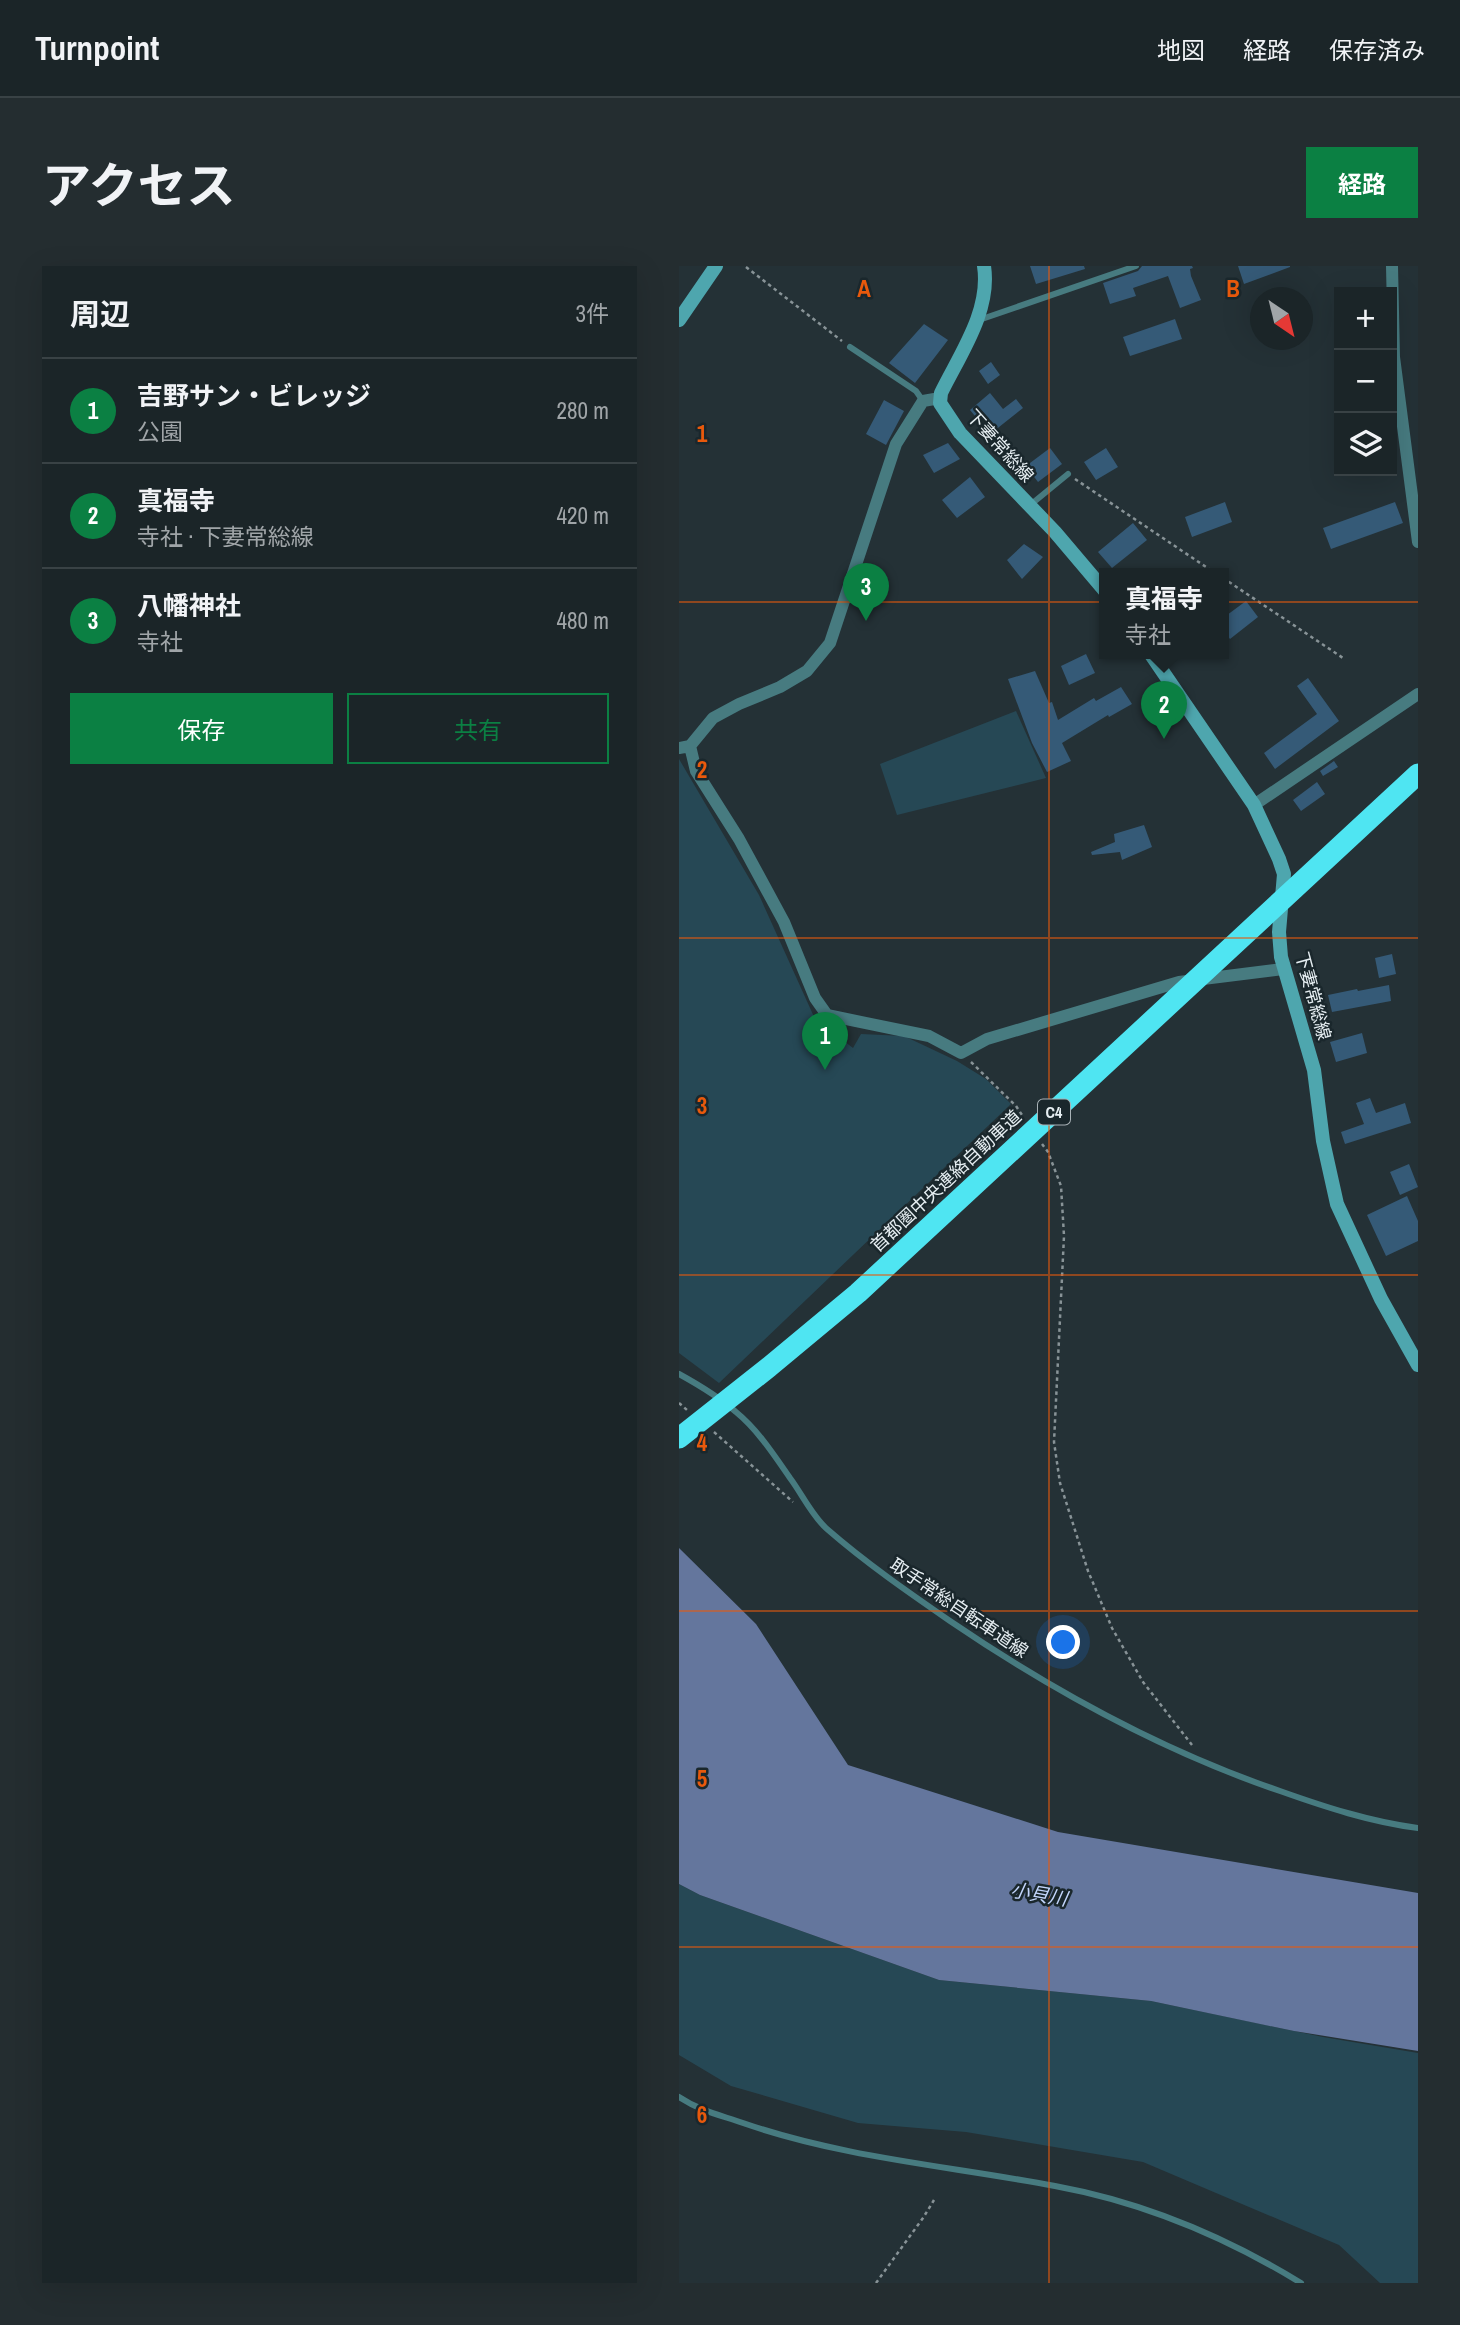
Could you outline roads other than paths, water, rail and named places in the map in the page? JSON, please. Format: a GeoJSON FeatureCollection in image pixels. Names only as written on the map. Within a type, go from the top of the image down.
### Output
{"type":"FeatureCollection","features":[{"type":"Feature","properties":{"kind":"highway","name":"首都圏中央連絡自動車道"},"geometry":{"type":"LineString","coordinates":[[679,1437],[858,1293],[1418,774]]}},
{"type":"Feature","properties":{"kind":"main road"},"geometry":{"type":"LineString","coordinates":[[679,320],[716,266]]}},
{"type":"Feature","properties":{"kind":"main road"},"geometry":{"type":"LineString","coordinates":[[940,398],[982,303],[985,287],[984,266]]}},
{"type":"Feature","properties":{"kind":"main road","name":"下妻常総線"},"geometry":{"type":"LineString","coordinates":[[940,398],[942,409],[960,433],[1028,507],[1055,532],[1099,585]]}},
{"type":"Feature","properties":{"kind":"main road","name":"下妻常総線"},"geometry":{"type":"LineString","coordinates":[[1154,659],[1254,805],[1284,874],[1279,932],[1283,969],[1314,1070],[1323,1141],[1336,1204],[1381,1298],[1418,1365]]}},
{"type":"Feature","properties":{"kind":"street"},"geometry":{"type":"LineString","coordinates":[[1392,266],[1395,357],[1418,542]]}},
{"type":"Feature","properties":{"kind":"street"},"geometry":{"type":"LineString","coordinates":[[940,398],[923,401],[896,444],[830,643],[807,671],[780,687],[713,718],[685,747],[696,771],[739,839],[784,922],[815,998],[827,1015],[929,1036],[961,1053],[987,1039],[1179,982],[1283,969]]}},
{"type":"Feature","properties":{"kind":"street"},"geometry":{"type":"LineString","coordinates":[[1254,805],[1418,694]]}},
{"type":"Feature","properties":{"kind":"lane"},"geometry":{"type":"LineString","coordinates":[[976,321],[1136,266]]}},
{"type":"Feature","properties":{"kind":"lane"},"geometry":{"type":"LineString","coordinates":[[850,347],[916,391],[923,401]]}},
{"type":"Feature","properties":{"kind":"lane"},"geometry":{"type":"LineString","coordinates":[[1028,507],[1068,474]]}},
{"type":"Feature","properties":{"kind":"lane","name":"取手常総自転車道線"},"geometry":{"type":"LineString","coordinates":[[679,1374],[706,1389],[761,1437],[824,1527],[923,1603],[1021,1668],[1110,1718],[1209,1766],[1309,1802],[1366,1818],[1418,1828]]}},
{"type":"Feature","properties":{"kind":"lane"},"geometry":{"type":"LineString","coordinates":[[679,2097],[695,2108],[711,2114],[832,2148],[933,2167],[1055,2185],[1111,2197],[1212,2236],[1263,2260],[1301,2283]]}},
{"type":"Feature","properties":{"kind":"water","name":"小貝川"},"geometry":{"type":"Polygon","coordinates":[[[679,1548],[756,1624],[848,1765],[1058,1832],[1418,1893],[1418,2051],[1294,2031],[1151,2001],[939,1980],[700,1895],[679,1884],[679,1548]]]}},
{"type":"Feature","properties":{"kind":"place","name":"八幡神社"},"geometry":{"type":"Point","coordinates":[866,621]}},
{"type":"Feature","properties":{"kind":"place","name":"真福寺"},"geometry":{"type":"Point","coordinates":[1164,739]}},
{"type":"Feature","properties":{"kind":"place","name":"吉野サン・ビレッジ"},"geometry":{"type":"Point","coordinates":[825,1070]}}]}
